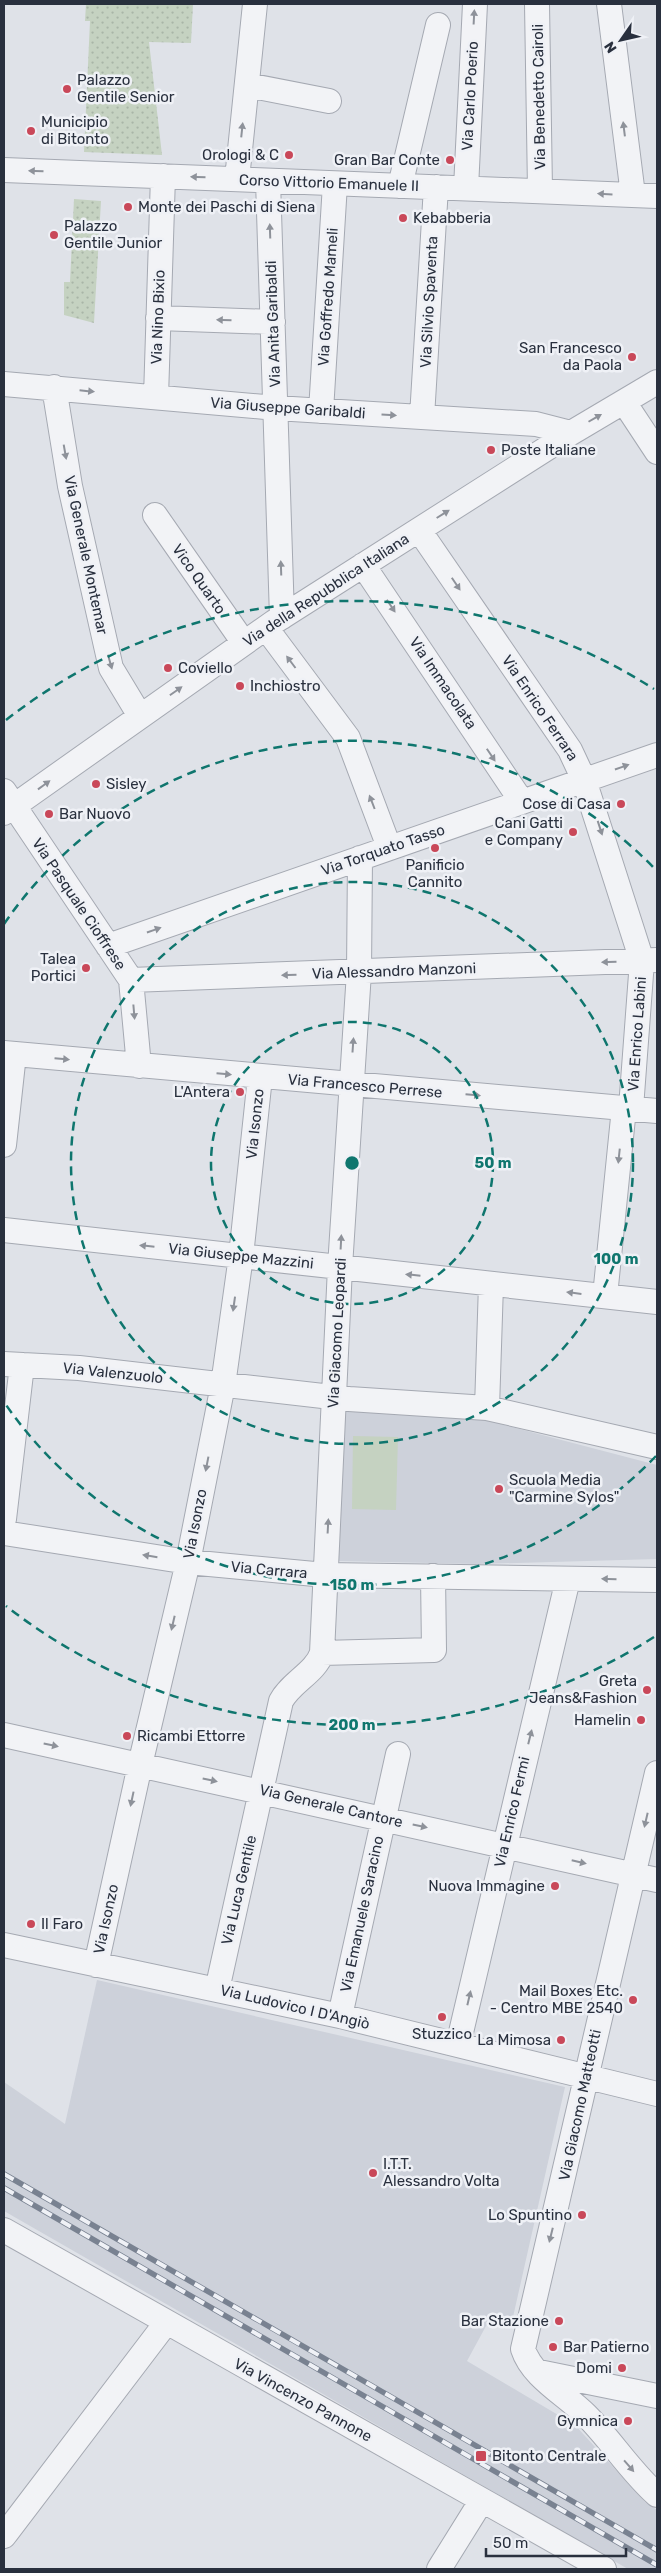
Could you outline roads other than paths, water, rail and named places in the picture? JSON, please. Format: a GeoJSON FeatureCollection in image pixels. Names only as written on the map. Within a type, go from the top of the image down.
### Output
{"type":"FeatureCollection","features":[{"type":"Feature","properties":{"kind":"street"},"geometry":{"type":"LineString","coordinates":[[237,179],[255,4]]}},
{"type":"Feature","properties":{"kind":"street","name":"Via Carlo Poerio"},"geometry":{"type":"LineString","coordinates":[[466,188],[475,4]]}},
{"type":"Feature","properties":{"kind":"street","name":"Via Benedetto Cairoli"},"geometry":{"type":"LineString","coordinates":[[537,4],[540,190]]}},
{"type":"Feature","properties":{"kind":"street"},"geometry":{"type":"LineString","coordinates":[[609,4],[650,198]]}},
{"type":"Feature","properties":{"kind":"street"},"geometry":{"type":"LineString","coordinates":[[400,186],[438,25]]}},
{"type":"Feature","properties":{"kind":"street"},"geometry":{"type":"LineString","coordinates":[[246,85],[329,101]]}},
{"type":"Feature","properties":{"kind":"street","name":"Corso Vittorio Emanuele II"},"geometry":{"type":"LineString","coordinates":[[4,170],[336,184],[540,190],[650,198]]}},
{"type":"Feature","properties":{"kind":"street","name":"Via Nino Bixio"},"geometry":{"type":"LineString","coordinates":[[156,397],[163,176]]}},
{"type":"Feature","properties":{"kind":"street","name":"Via Anita Garibaldi"},"geometry":{"type":"LineString","coordinates":[[268,180],[276,408],[274,622]]}},
{"type":"Feature","properties":{"kind":"street","name":"Via Goffredo Mameli"},"geometry":{"type":"LineString","coordinates":[[321,411],[336,184]]}},
{"type":"Feature","properties":{"kind":"street","name":"Via Silvio Spaventa"},"geometry":{"type":"LineString","coordinates":[[422,417],[436,187]]}},
{"type":"Feature","properties":{"kind":"street"},"geometry":{"type":"LineString","coordinates":[[158,318],[273,322]]}},
{"type":"Feature","properties":{"kind":"street","name":"Via della Repubblica Italiana"},"geometry":{"type":"LineString","coordinates":[[7,803],[140,716],[274,622],[571,433],[657,382]]}},
{"type":"Feature","properties":{"kind":"street","name":"Via Giuseppe Garibaldi"},"geometry":{"type":"LineString","coordinates":[[4,384],[276,408],[536,424],[571,433]]}},
{"type":"Feature","properties":{"kind":"street","name":"Via Generale Montemar"},"geometry":{"type":"LineString","coordinates":[[54,387],[70,486],[111,668],[140,716]]}},
{"type":"Feature","properties":{"kind":"street"},"geometry":{"type":"LineString","coordinates":[[624,402],[657,452]]}},
{"type":"Feature","properties":{"kind":"street","name":"Vico Quarto"},"geometry":{"type":"LineString","coordinates":[[155,516],[244,643]]}},
{"type":"Feature","properties":{"kind":"street","name":"Via Enrico Ferrara"},"geometry":{"type":"LineString","coordinates":[[419,530],[570,750],[584,780],[650,960]]}},
{"type":"Feature","properties":{"kind":"street","name":"Via Immacolata"},"geometry":{"type":"LineString","coordinates":[[364,565],[522,802]]}},
{"type":"Feature","properties":{"kind":"street"},"geometry":{"type":"LineString","coordinates":[[274,622],[348,738],[389,847]]}},
{"type":"Feature","properties":{"kind":"street","name":"Via Torquato Tasso"},"geometry":{"type":"LineString","coordinates":[[108,946],[657,755]]}},
{"type":"Feature","properties":{"kind":"street","name":"Via Pasquale Cioffrese"},"geometry":{"type":"LineString","coordinates":[[7,803],[130,980],[139,1066]]}},
{"type":"Feature","properties":{"kind":"street","name":"Via Giacomo Leopardi"},"geometry":{"type":"LineString","coordinates":[[322,1653],[340,1267],[350,1086],[359,972],[360,858]]}},
{"type":"Feature","properties":{"kind":"street","name":"Via Alessandro Manzoni"},"geometry":{"type":"LineString","coordinates":[[130,980],[650,960]]}},
{"type":"Feature","properties":{"kind":"street","name":"Via Enrico Labini"},"geometry":{"type":"LineString","coordinates":[[605,1296],[627,1108],[650,960]]}},
{"type":"Feature","properties":{"kind":"street"},"geometry":{"type":"LineString","coordinates":[[4,1145],[9,1054]]}},
{"type":"Feature","properties":{"kind":"street","name":"Via Francesco Perrese"},"geometry":{"type":"LineString","coordinates":[[9,1054],[350,1086],[657,1111]]}},
{"type":"Feature","properties":{"kind":"street","name":"Via Isonzo"},"geometry":{"type":"LineString","coordinates":[[96,1965],[140,1765],[188,1562],[223,1385],[241,1256],[260,1077]]}},
{"type":"Feature","properties":{"kind":"street","name":"Via Giuseppe Mazzini"},"geometry":{"type":"LineString","coordinates":[[4,1230],[657,1302]]}},
{"type":"Feature","properties":{"kind":"street"},"geometry":{"type":"LineString","coordinates":[[487,1408],[491,1284]]}},
{"type":"Feature","properties":{"kind":"street"},"geometry":{"type":"LineString","coordinates":[[4,1519],[13,1364]]}},
{"type":"Feature","properties":{"kind":"street","name":"Via Valenzuolo"},"geometry":{"type":"LineString","coordinates":[[13,1364],[79,1368],[334,1398],[487,1408],[657,1447]]}},
{"type":"Feature","properties":{"kind":"street","name":"Via Carrara"},"geometry":{"type":"LineString","coordinates":[[4,1533],[188,1562],[325,1575],[657,1580]]}},
{"type":"Feature","properties":{"kind":"street"},"geometry":{"type":"LineString","coordinates":[[262,1791],[281,1701],[290,1689],[320,1660],[322,1653],[434,1650],[433,1576]]}},
{"type":"Feature","properties":{"kind":"street","name":"Via Enrico Fermi"},"geometry":{"type":"LineString","coordinates":[[458,2045],[568,1579]]}},
{"type":"Feature","properties":{"kind":"street","name":"Via Generale Cantore"},"geometry":{"type":"LineString","coordinates":[[4,1735],[657,1880]]}},
{"type":"Feature","properties":{"kind":"street","name":"Via Emanuele Saracino"},"geometry":{"type":"LineString","coordinates":[[340,2016],[382,1818],[398,1754]]}},
{"type":"Feature","properties":{"kind":"street","name":"Via Giacomo Matteotti"},"geometry":{"type":"LineString","coordinates":[[536,2371],[528,2362],[523,2349],[554,2224],[585,2077],[657,1773]]}},
{"type":"Feature","properties":{"kind":"street","name":"Via Luca Gentile"},"geometry":{"type":"LineString","coordinates":[[217,1990],[262,1791]]}},
{"type":"Feature","properties":{"kind":"street","name":"Via Ludovico I D'Angiò"},"geometry":{"type":"LineString","coordinates":[[4,1945],[340,2016],[657,2094]]}},
{"type":"Feature","properties":{"kind":"street","name":"Via Vincenzo Pannone"},"geometry":{"type":"LineString","coordinates":[[4,2230],[604,2569]]}},
{"type":"Feature","properties":{"kind":"street"},"geometry":{"type":"LineString","coordinates":[[4,2536],[166,2323]]}},
{"type":"Feature","properties":{"kind":"street"},"geometry":{"type":"LineString","coordinates":[[536,2371],[657,2396]]}},
{"type":"Feature","properties":{"kind":"street"},"geometry":{"type":"LineString","coordinates":[[536,2371],[586,2416],[631,2469],[657,2495]]}},
{"type":"Feature","properties":{"kind":"street"},"geometry":{"type":"LineString","coordinates":[[586,2416],[618,2387]]}},
{"type":"Feature","properties":{"kind":"street"},"geometry":{"type":"LineString","coordinates":[[439,2569],[482,2500]]}},
{"type":"Feature","properties":{"kind":"railway"},"geometry":{"type":"LineString","coordinates":[[4,2174],[657,2550]]}},
{"type":"Feature","properties":{"kind":"railway"},"geometry":{"type":"LineString","coordinates":[[4,2188],[657,2565]]}},
{"type":"Feature","properties":{"kind":"place","name":"Palazzo Gentile Senior"},"geometry":{"type":"Point","coordinates":[67,89]}},
{"type":"Feature","properties":{"kind":"place","name":"Municipio di Bitonto"},"geometry":{"type":"Point","coordinates":[31,131]}},
{"type":"Feature","properties":{"kind":"place","name":"Orologi & C"},"geometry":{"type":"Point","coordinates":[289,155]}},
{"type":"Feature","properties":{"kind":"place","name":"Gran Bar Conte"},"geometry":{"type":"Point","coordinates":[450,160]}},
{"type":"Feature","properties":{"kind":"place","name":"Monte dei Paschi di Siena"},"geometry":{"type":"Point","coordinates":[128,207]}},
{"type":"Feature","properties":{"kind":"place","name":"Kebabberia"},"geometry":{"type":"Point","coordinates":[403,218]}},
{"type":"Feature","properties":{"kind":"place","name":"Palazzo Gentile Junior"},"geometry":{"type":"Point","coordinates":[54,235]}},
{"type":"Feature","properties":{"kind":"place","name":"San Francesco da Paola"},"geometry":{"type":"Point","coordinates":[632,357]}},
{"type":"Feature","properties":{"kind":"place","name":"Poste Italiane"},"geometry":{"type":"Point","coordinates":[491,450]}},
{"type":"Feature","properties":{"kind":"place","name":"Coviello"},"geometry":{"type":"Point","coordinates":[168,668]}},
{"type":"Feature","properties":{"kind":"place","name":"Inchiostro"},"geometry":{"type":"Point","coordinates":[240,686]}},
{"type":"Feature","properties":{"kind":"place","name":"Sisley"},"geometry":{"type":"Point","coordinates":[96,784]}},
{"type":"Feature","properties":{"kind":"place","name":"Cose di Casa"},"geometry":{"type":"Point","coordinates":[621,804]}},
{"type":"Feature","properties":{"kind":"place","name":"Bar Nuovo"},"geometry":{"type":"Point","coordinates":[49,814]}},
{"type":"Feature","properties":{"kind":"place","name":"Cani Gatti e Company"},"geometry":{"type":"Point","coordinates":[573,832]}},
{"type":"Feature","properties":{"kind":"place","name":"Panificio Cannito"},"geometry":{"type":"Point","coordinates":[435,848]}},
{"type":"Feature","properties":{"kind":"place","name":"Talea Portici"},"geometry":{"type":"Point","coordinates":[86,968]}},
{"type":"Feature","properties":{"kind":"place","name":"L'Antera"},"geometry":{"type":"Point","coordinates":[240,1092]}},
{"type":"Feature","properties":{"kind":"place","name":"Scuola Media \"Carmine Sylos\""},"geometry":{"type":"Point","coordinates":[499,1489]}},
{"type":"Feature","properties":{"kind":"place","name":"Greta Jeans&Fashion"},"geometry":{"type":"Point","coordinates":[647,1690]}},
{"type":"Feature","properties":{"kind":"place","name":"Hamelin"},"geometry":{"type":"Point","coordinates":[641,1720]}},
{"type":"Feature","properties":{"kind":"place","name":"Ricambi Ettorre"},"geometry":{"type":"Point","coordinates":[127,1736]}},
{"type":"Feature","properties":{"kind":"place","name":"Nuova Immagine"},"geometry":{"type":"Point","coordinates":[555,1886]}},
{"type":"Feature","properties":{"kind":"place","name":"Il Faro"},"geometry":{"type":"Point","coordinates":[31,1924]}},
{"type":"Feature","properties":{"kind":"place","name":"Mail Boxes Etc. - Centro MBE 2540"},"geometry":{"type":"Point","coordinates":[633,2000]}},
{"type":"Feature","properties":{"kind":"place","name":"Stuzzico"},"geometry":{"type":"Point","coordinates":[442,2017]}},
{"type":"Feature","properties":{"kind":"place","name":"La Mimosa"},"geometry":{"type":"Point","coordinates":[561,2040]}},
{"type":"Feature","properties":{"kind":"place","name":"I.T.T. Alessandro Volta"},"geometry":{"type":"Point","coordinates":[373,2173]}},
{"type":"Feature","properties":{"kind":"place","name":"Lo Spuntino"},"geometry":{"type":"Point","coordinates":[582,2215]}},
{"type":"Feature","properties":{"kind":"place","name":"Bar Stazione"},"geometry":{"type":"Point","coordinates":[559,2321]}},
{"type":"Feature","properties":{"kind":"place","name":"Bar Patierno"},"geometry":{"type":"Point","coordinates":[553,2347]}},
{"type":"Feature","properties":{"kind":"place","name":"Domi"},"geometry":{"type":"Point","coordinates":[622,2368]}},
{"type":"Feature","properties":{"kind":"place","name":"Gymnica"},"geometry":{"type":"Point","coordinates":[628,2421]}},
{"type":"Feature","properties":{"kind":"place","name":"Bitonto Centrale"},"geometry":{"type":"Point","coordinates":[481,2456]}}]}
